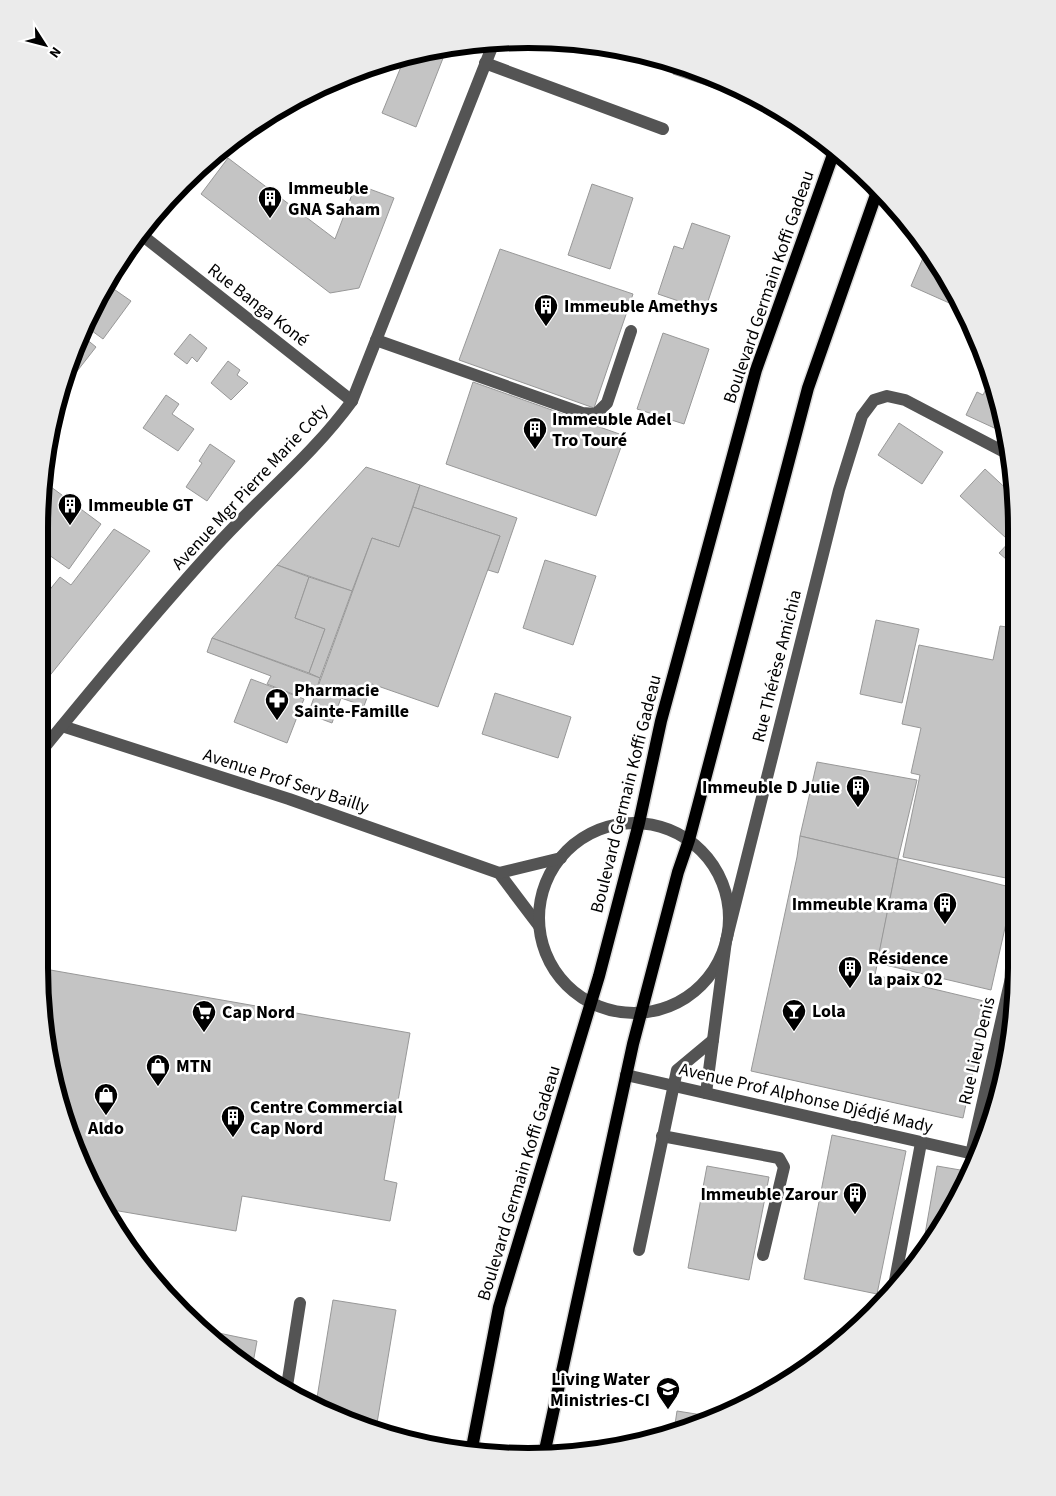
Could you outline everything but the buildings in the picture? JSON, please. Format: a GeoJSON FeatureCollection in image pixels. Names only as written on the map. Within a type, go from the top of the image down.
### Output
{"type":"FeatureCollection","features":[{"type":"Feature","properties":{"kind":"main road","name":"Boulevard Germain Koffi Gadeau"},"geometry":{"type":"LineString","coordinates":[[473,1445],[499,1307],[591,1003],[639,823],[661,721],[756,370],[832,156]]}},
{"type":"Feature","properties":{"kind":"main road"},"geometry":{"type":"LineString","coordinates":[[547,1447],[626,1075],[678,872],[689,840],[808,388],[875,196]]}},
{"type":"Feature","properties":{"kind":"street","name":"Avenue Mgr Pierre Marie Coty"},"geometry":{"type":"LineString","coordinates":[[48,743],[216,546],[330,432],[352,401],[491,50]]}},
{"type":"Feature","properties":{"kind":"street"},"geometry":{"type":"LineString","coordinates":[[486,63],[663,129]]}},
{"type":"Feature","properties":{"kind":"street","name":"Rue Banga Koné"},"geometry":{"type":"LineString","coordinates":[[145,238],[352,401]]}},
{"type":"Feature","properties":{"kind":"street"},"geometry":{"type":"LineString","coordinates":[[376,340],[582,413],[596,414],[607,403],[631,331]]}},
{"type":"Feature","properties":{"kind":"street","name":"Rue Thérèse Amichia"},"geometry":{"type":"LineString","coordinates":[[706,1094],[726,941],[839,490],[862,416],[874,400],[888,396],[905,400],[1002,451]]}},
{"type":"Feature","properties":{"kind":"street","name":"Avenue Prof Sery Bailly"},"geometry":{"type":"LineString","coordinates":[[62,726],[289,799],[499,872]]}},
{"type":"Feature","properties":{"kind":"street"},"geometry":{"type":"LineString","coordinates":[[639,823],[673,831],[689,840],[715,868],[728,903],[726,941],[710,974],[696,989],[662,1011],[641,1014],[616,1013],[591,1003],[570,988],[553,968],[543,945],[539,926],[540,908],[544,888],[551,872],[573,845],[595,831],[621,824],[639,823]]}},
{"type":"Feature","properties":{"kind":"street"},"geometry":{"type":"LineString","coordinates":[[539,926],[499,872],[561,858]]}},
{"type":"Feature","properties":{"kind":"street","name":"Rue Lieu Denis"},"geometry":{"type":"LineString","coordinates":[[979,1132],[1004,1031]]}},
{"type":"Feature","properties":{"kind":"street"},"geometry":{"type":"LineString","coordinates":[[639,1250],[677,1070],[713,1040]]}},
{"type":"Feature","properties":{"kind":"street","name":"Avenue Prof Alphonse Djédjé Mady"},"geometry":{"type":"LineString","coordinates":[[626,1075],[971,1153]]}},
{"type":"Feature","properties":{"kind":"street"},"geometry":{"type":"LineString","coordinates":[[662,1136],[779,1158],[783,1161],[784,1167],[763,1255]]}},
{"type":"Feature","properties":{"kind":"street"},"geometry":{"type":"LineString","coordinates":[[896,1277],[920,1143]]}},
{"type":"Feature","properties":{"kind":"street"},"geometry":{"type":"LineString","coordinates":[[287,1384],[300,1302]]}},
{"type":"Feature","properties":{"kind":"place","name":"Immeuble GNA Saham"},"geometry":{"type":"Point","coordinates":[270,219]}},
{"type":"Feature","properties":{"kind":"place","name":"Immeuble Amethys"},"geometry":{"type":"Point","coordinates":[546,327]}},
{"type":"Feature","properties":{"kind":"place","name":"Immeuble Adel Tro Touré"},"geometry":{"type":"Point","coordinates":[535,450]}},
{"type":"Feature","properties":{"kind":"place","name":"Immeuble GT"},"geometry":{"type":"Point","coordinates":[70,526]}},
{"type":"Feature","properties":{"kind":"place","name":"Pharmacie Sainte-Famille"},"geometry":{"type":"Point","coordinates":[277,721]}},
{"type":"Feature","properties":{"kind":"place","name":"Immeuble D Julie"},"geometry":{"type":"Point","coordinates":[858,808]}},
{"type":"Feature","properties":{"kind":"place","name":"Immeuble Krama"},"geometry":{"type":"Point","coordinates":[945,925]}},
{"type":"Feature","properties":{"kind":"place","name":"Résidence la paix 02"},"geometry":{"type":"Point","coordinates":[850,989]}},
{"type":"Feature","properties":{"kind":"place","name":"Lola"},"geometry":{"type":"Point","coordinates":[794,1032]}},
{"type":"Feature","properties":{"kind":"place","name":"Cap Nord"},"geometry":{"type":"Point","coordinates":[204,1033]}},
{"type":"Feature","properties":{"kind":"place","name":"MTN"},"geometry":{"type":"Point","coordinates":[158,1087]}},
{"type":"Feature","properties":{"kind":"place","name":"Aldo"},"geometry":{"type":"Point","coordinates":[106,1116]}},
{"type":"Feature","properties":{"kind":"place","name":"Centre Commercial Cap Nord"},"geometry":{"type":"Point","coordinates":[233,1138]}},
{"type":"Feature","properties":{"kind":"place","name":"Immeuble Zarour"},"geometry":{"type":"Point","coordinates":[855,1215]}},
{"type":"Feature","properties":{"kind":"place","name":"Living Water Ministries-CI"},"geometry":{"type":"Point","coordinates":[668,1410]}}]}
